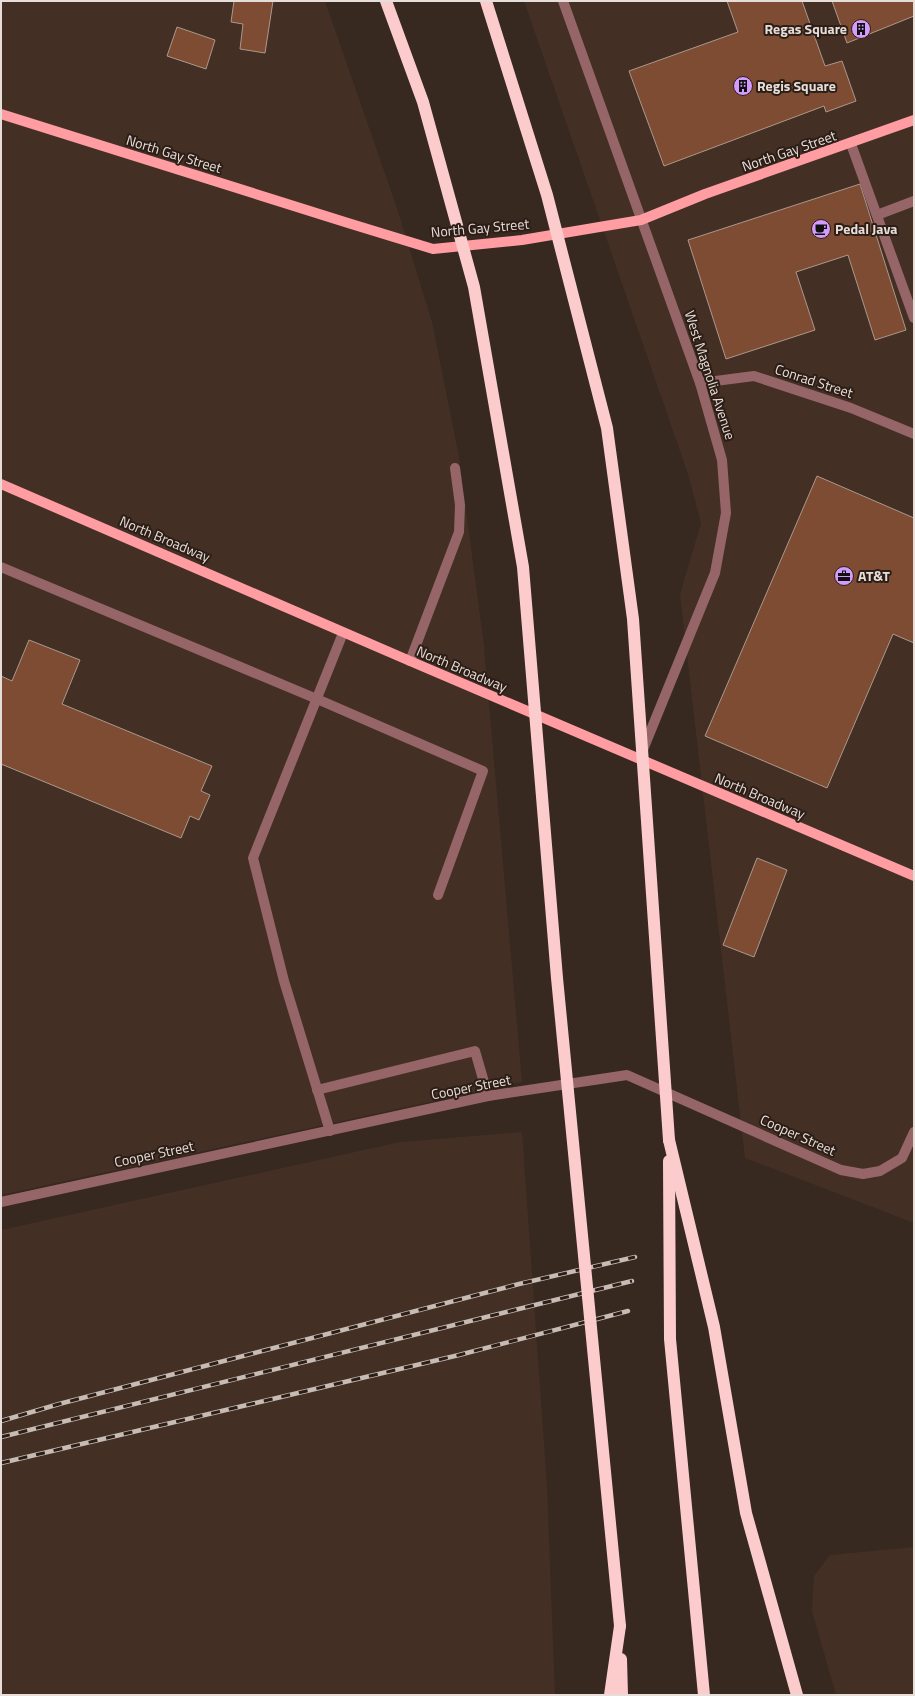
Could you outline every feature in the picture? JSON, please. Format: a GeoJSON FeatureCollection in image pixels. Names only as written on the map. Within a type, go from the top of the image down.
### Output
{"type":"FeatureCollection","features":[{"type":"Feature","properties":{"kind":"highway"},"geometry":{"type":"LineString","coordinates":[[386,1],[423,102],[474,287],[523,567],[558,986],[620,1626],[622,1695]]}},
{"type":"Feature","properties":{"kind":"highway"},"geometry":{"type":"LineString","coordinates":[[486,1],[547,195],[607,428],[633,619],[669,1140],[670,1339],[704,1695]]}},
{"type":"Feature","properties":{"kind":"highway"},"geometry":{"type":"LineString","coordinates":[[669,1140],[714,1327],[746,1513],[797,1695]]}},
{"type":"Feature","properties":{"kind":"highway"},"geometry":{"type":"LineString","coordinates":[[610,1695],[620,1626]]}},
{"type":"Feature","properties":{"kind":"main road","name":"North Gay Street"},"geometry":{"type":"LineString","coordinates":[[1,114],[348,224],[433,249],[522,240],[641,220],[705,194],[851,144],[914,120]]}},
{"type":"Feature","properties":{"kind":"main road","name":"North Broadway"},"geometry":{"type":"LineString","coordinates":[[1,484],[343,633],[914,876]]}},
{"type":"Feature","properties":{"kind":"street","name":"West Magnolia Avenue"},"geometry":{"type":"LineString","coordinates":[[563,1],[700,383],[722,460],[726,514],[715,573],[639,760]]}},
{"type":"Feature","properties":{"kind":"street"},"geometry":{"type":"LineString","coordinates":[[851,144],[877,215],[910,295],[914,318]]}},
{"type":"Feature","properties":{"kind":"street"},"geometry":{"type":"LineString","coordinates":[[877,215],[914,201]]}},
{"type":"Feature","properties":{"kind":"street","name":"Conrad Street"},"geometry":{"type":"LineString","coordinates":[[700,383],[754,376],[851,408],[914,434]]}},
{"type":"Feature","properties":{"kind":"street"},"geometry":{"type":"LineString","coordinates":[[410,661],[459,532],[460,505],[455,468]]}},
{"type":"Feature","properties":{"kind":"street"},"geometry":{"type":"LineString","coordinates":[[1,567],[317,699],[484,771],[438,895]]}},
{"type":"Feature","properties":{"kind":"street"},"geometry":{"type":"LineString","coordinates":[[330,1131],[284,981],[253,858],[343,633]]}},
{"type":"Feature","properties":{"kind":"street"},"geometry":{"type":"LineString","coordinates":[[317,1090],[475,1050],[488,1096]]}},
{"type":"Feature","properties":{"kind":"street","name":"Cooper Street"},"geometry":{"type":"LineString","coordinates":[[1,1202],[488,1096],[627,1075],[841,1170],[863,1174],[880,1171],[902,1158],[914,1132]]}},
{"type":"Feature","properties":{"kind":"shaded area"},"geometry":{"type":"Polygon","coordinates":[[[1,1],[325,1],[397,208],[432,322],[459,457],[484,646],[522,1082],[1,1195],[1,1]]]}},
{"type":"Feature","properties":{"kind":"shaded area"},"geometry":{"type":"Polygon","coordinates":[[[524,1],[914,1],[914,1223],[745,1158],[680,594],[701,523],[688,474],[524,1]]]}},
{"type":"Feature","properties":{"kind":"shaded area"},"geometry":{"type":"Polygon","coordinates":[[[522,1132],[547,1486],[555,1695],[1,1695],[1,1230],[400,1142],[522,1132]]]}},
{"type":"Feature","properties":{"kind":"shaded area"},"geometry":{"type":"Polygon","coordinates":[[[914,1547],[914,1695],[836,1695],[812,1611],[814,1576],[830,1555],[914,1547]]]}},
{"type":"Feature","properties":{"kind":"building"},"geometry":{"type":"Polygon","coordinates":[[[234,1],[273,1],[265,53],[240,49],[243,24],[231,22],[234,1]]]}},
{"type":"Feature","properties":{"kind":"building","name":"Regis Square"},"geometry":{"type":"Polygon","coordinates":[[[727,1],[802,1],[825,66],[842,61],[856,101],[826,112],[824,106],[664,166],[629,71],[738,32],[727,1]]]}},
{"type":"Feature","properties":{"kind":"building","name":"Regas Square"},"geometry":{"type":"Polygon","coordinates":[[[832,1],[914,1],[914,16],[847,43],[832,1]]]}},
{"type":"Feature","properties":{"kind":"building"},"geometry":{"type":"Polygon","coordinates":[[[177,27],[215,40],[206,69],[167,56],[177,27]]]}},
{"type":"Feature","properties":{"kind":"building"},"geometry":{"type":"Polygon","coordinates":[[[860,184],[906,330],[875,340],[848,255],[796,272],[815,330],[726,359],[688,240],[860,184]]]}},
{"type":"Feature","properties":{"kind":"building","name":"AT&T"},"geometry":{"type":"Polygon","coordinates":[[[817,476],[914,518],[914,643],[893,634],[827,788],[705,736],[817,476]]]}},
{"type":"Feature","properties":{"kind":"building"},"geometry":{"type":"Polygon","coordinates":[[[29,640],[80,660],[62,704],[212,766],[201,791],[210,795],[199,820],[190,816],[181,838],[1,764],[1,676],[12,681],[29,640]]]}},
{"type":"Feature","properties":{"kind":"building"},"geometry":{"type":"Polygon","coordinates":[[[757,858],[787,870],[754,957],[723,945],[757,858]]]}},
{"type":"Feature","properties":{"kind":"railway"},"geometry":{"type":"LineString","coordinates":[[1,1421],[59,1404],[519,1284],[635,1257]]}},
{"type":"Feature","properties":{"kind":"railway"},"geometry":{"type":"LineString","coordinates":[[1,1437],[632,1281]]}},
{"type":"Feature","properties":{"kind":"railway"},"geometry":{"type":"LineString","coordinates":[[1,1463],[459,1355],[628,1311]]}},
{"type":"Feature","properties":{"kind":"place","name":"Regas Square"},"geometry":{"type":"Point","coordinates":[861,29]}},
{"type":"Feature","properties":{"kind":"place","name":"Regis Square"},"geometry":{"type":"Point","coordinates":[743,86]}},
{"type":"Feature","properties":{"kind":"place","name":"Pedal Java"},"geometry":{"type":"Point","coordinates":[821,229]}},
{"type":"Feature","properties":{"kind":"place","name":"AT&T"},"geometry":{"type":"Point","coordinates":[844,576]}}]}
